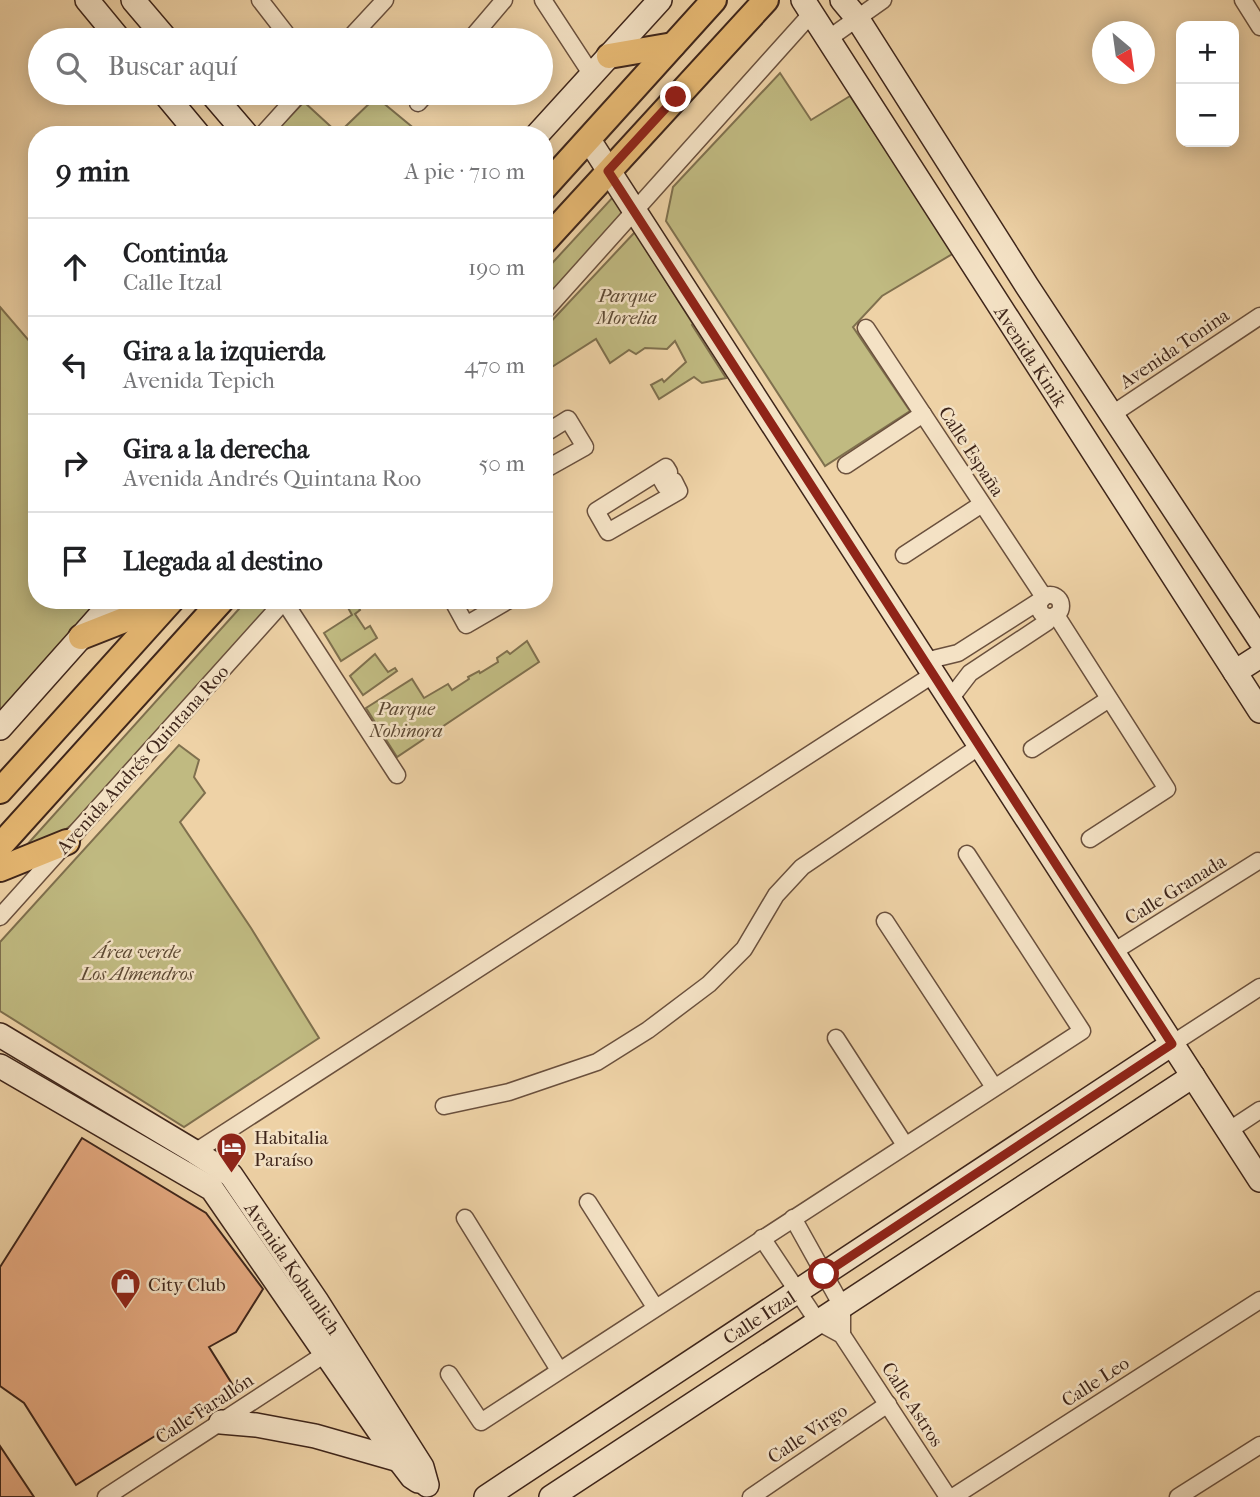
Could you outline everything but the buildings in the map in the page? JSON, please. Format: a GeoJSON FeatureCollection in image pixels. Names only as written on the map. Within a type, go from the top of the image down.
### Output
{"type":"FeatureCollection","features":[{"type":"Feature","properties":{"kind":"main road"},"geometry":{"type":"LineString","coordinates":[[553,178],[714,0]]}},
{"type":"Feature","properties":{"kind":"main road"},"geometry":{"type":"LineString","coordinates":[[553,232],[766,0]]}},
{"type":"Feature","properties":{"kind":"main road"},"geometry":{"type":"LineString","coordinates":[[609,56],[673,45]]}},
{"type":"Feature","properties":{"kind":"main road"},"geometry":{"type":"LineString","coordinates":[[81,637],[152,609]]}},
{"type":"Feature","properties":{"kind":"main road"},"geometry":{"type":"LineString","coordinates":[[0,791],[165,609]]}},
{"type":"Feature","properties":{"kind":"main road"},"geometry":{"type":"LineString","coordinates":[[0,846],[214,609]]}},
{"type":"Feature","properties":{"kind":"main road"},"geometry":{"type":"LineString","coordinates":[[0,869],[67,842]]}},
{"type":"Feature","properties":{"kind":"street"},"geometry":{"type":"LineString","coordinates":[[87,0],[110,28]]}},
{"type":"Feature","properties":{"kind":"street"},"geometry":{"type":"LineString","coordinates":[[133,0],[157,28]]}},
{"type":"Feature","properties":{"kind":"street"},"geometry":{"type":"LineString","coordinates":[[260,0],[281,28]]}},
{"type":"Feature","properties":{"kind":"street"},"geometry":{"type":"LineString","coordinates":[[359,28],[385,0]]}},
{"type":"Feature","properties":{"kind":"street"},"geometry":{"type":"LineString","coordinates":[[480,28],[504,0]]}},
{"type":"Feature","properties":{"kind":"street"},"geometry":{"type":"LineString","coordinates":[[543,0],[592,75]]}},
{"type":"Feature","properties":{"kind":"street"},"geometry":{"type":"LineString","coordinates":[[545,126],[660,0]]}},
{"type":"Feature","properties":{"kind":"street"},"geometry":{"type":"LineString","coordinates":[[828,38],[850,9],[883,0]]}},
{"type":"Feature","properties":{"kind":"street"},"geometry":{"type":"LineString","coordinates":[[1242,0],[1260,27]]}},
{"type":"Feature","properties":{"kind":"street"},"geometry":{"type":"LineString","coordinates":[[553,302],[635,212],[813,4]]}},
{"type":"Feature","properties":{"kind":"street","name":"Avenida Kinik"},"geometry":{"type":"LineString","coordinates":[[813,4],[828,38],[1260,710]]}},
{"type":"Feature","properties":{"kind":"street","name":"Avenida Kinik"},"geometry":{"type":"LineString","coordinates":[[850,9],[1027,286],[1260,640]]}},
{"type":"Feature","properties":{"kind":"street"},"geometry":{"type":"LineString","coordinates":[[174,105],[192,126]]}},
{"type":"Feature","properties":{"kind":"street"},"geometry":{"type":"LineString","coordinates":[[221,105],[239,126]]}},
{"type":"Feature","properties":{"kind":"street"},"geometry":{"type":"LineString","coordinates":[[270,126],[289,105]]}},
{"type":"Feature","properties":{"kind":"street"},"geometry":{"type":"LineString","coordinates":[[589,140],[1260,1180]]}},
{"type":"Feature","properties":{"kind":"street"},"geometry":{"type":"LineString","coordinates":[[998,306],[1027,286]]}},
{"type":"Feature","properties":{"kind":"street","name":"Avenida Tonina"},"geometry":{"type":"LineString","coordinates":[[1111,415],[1260,316]]}},
{"type":"Feature","properties":{"kind":"street","name":"Calle España"},"geometry":{"type":"LineString","coordinates":[[866,328],[1042,599],[1051,595],[1058,598],[1061,609],[1054,616],[1167,789],[1090,839]]}},
{"type":"Feature","properties":{"kind":"street"},"geometry":{"type":"LineString","coordinates":[[846,465],[923,414]]}},
{"type":"Feature","properties":{"kind":"street"},"geometry":{"type":"LineString","coordinates":[[553,428],[568,419],[585,447],[553,465]]}},
{"type":"Feature","properties":{"kind":"street"},"geometry":{"type":"LineString","coordinates":[[666,467],[669,472],[660,478],[665,486],[674,481],[679,491],[608,532],[596,511],[666,467]]}},
{"type":"Feature","properties":{"kind":"street"},"geometry":{"type":"LineString","coordinates":[[904,555],[982,504]]}},
{"type":"Feature","properties":{"kind":"street"},"geometry":{"type":"LineString","coordinates":[[195,1152],[929,668],[958,653],[1042,599]]}},
{"type":"Feature","properties":{"kind":"street"},"geometry":{"type":"LineString","coordinates":[[0,728],[106,609]]}},
{"type":"Feature","properties":{"kind":"street","name":"Avenida Andrés Quintana Roo"},"geometry":{"type":"LineString","coordinates":[[0,917],[278,609]]}},
{"type":"Feature","properties":{"kind":"street"},"geometry":{"type":"LineString","coordinates":[[290,609],[397,775]]}},
{"type":"Feature","properties":{"kind":"street"},"geometry":{"type":"LineString","coordinates":[[457,609],[466,625],[494,609]]}},
{"type":"Feature","properties":{"kind":"street"},"geometry":{"type":"LineString","coordinates":[[1025,609],[1037,629]]}},
{"type":"Feature","properties":{"kind":"street"},"geometry":{"type":"LineString","coordinates":[[950,699],[970,673],[1054,616]]}},
{"type":"Feature","properties":{"kind":"street"},"geometry":{"type":"LineString","coordinates":[[1235,672],[1260,656]]}},
{"type":"Feature","properties":{"kind":"street"},"geometry":{"type":"LineString","coordinates":[[1032,749],[1110,699]]}},
{"type":"Feature","properties":{"kind":"street"},"geometry":{"type":"LineString","coordinates":[[444,1106],[509,1092],[597,1062],[648,1030],[709,984],[744,949],[776,895],[802,867],[980,746]]}},
{"type":"Feature","properties":{"kind":"street"},"geometry":{"type":"LineString","coordinates":[[449,1374],[481,1422],[1082,1031],[967,854]]}},
{"type":"Feature","properties":{"kind":"street","name":"Calle Granada"},"geometry":{"type":"LineString","coordinates":[[1113,952],[1258,861]]}},
{"type":"Feature","properties":{"kind":"street"},"geometry":{"type":"LineString","coordinates":[[885,921],[994,1087]]}},
{"type":"Feature","properties":{"kind":"street"},"geometry":{"type":"LineString","coordinates":[[1172,1044],[1260,986]]}},
{"type":"Feature","properties":{"kind":"street","name":"Avenida Kohunlich"},"geometry":{"type":"LineString","coordinates":[[0,1035],[230,1175],[316,1300],[406,1456]]}},
{"type":"Feature","properties":{"kind":"street"},"geometry":{"type":"LineString","coordinates":[[836,1038],[905,1145]]}},
{"type":"Feature","properties":{"kind":"street","name":"Calle Itzal"},"geometry":{"type":"LineString","coordinates":[[486,1497],[1172,1044]]}},
{"type":"Feature","properties":{"kind":"street","name":"Avenida Kohunlich"},"geometry":{"type":"LineString","coordinates":[[0,1066],[212,1189],[325,1354],[406,1456],[422,1467],[431,1491]]}},
{"type":"Feature","properties":{"kind":"street","name":"Calle Itzal"},"geometry":{"type":"LineString","coordinates":[[551,1497],[1193,1076]]}},
{"type":"Feature","properties":{"kind":"street"},"geometry":{"type":"LineString","coordinates":[[1228,1130],[1260,1110]]}},
{"type":"Feature","properties":{"kind":"street"},"geometry":{"type":"LineString","coordinates":[[588,1202],[655,1307]]}},
{"type":"Feature","properties":{"kind":"street"},"geometry":{"type":"LineString","coordinates":[[465,1218],[559,1370]]}},
{"type":"Feature","properties":{"kind":"street"},"geometry":{"type":"LineString","coordinates":[[793,1218],[842,1306],[842,1335]]}},
{"type":"Feature","properties":{"kind":"street"},"geometry":{"type":"LineString","coordinates":[[762,1238],[818,1322]]}},
{"type":"Feature","properties":{"kind":"street","name":"Calle Leo"},"geometry":{"type":"LineString","coordinates":[[953,1497],[1260,1300]]}},
{"type":"Feature","properties":{"kind":"street","name":"Calle Astros"},"geometry":{"type":"LineString","coordinates":[[818,1322],[842,1335],[948,1497]]}},
{"type":"Feature","properties":{"kind":"street","name":"Calle Farallón"},"geometry":{"type":"LineString","coordinates":[[106,1497],[325,1354]]}},
{"type":"Feature","properties":{"kind":"street","name":"Calle Virgo"},"geometry":{"type":"LineString","coordinates":[[751,1497],[888,1404]]}},
{"type":"Feature","properties":{"kind":"street"},"geometry":{"type":"LineString","coordinates":[[221,1422],[256,1425],[406,1456]]}},
{"type":"Feature","properties":{"kind":"street"},"geometry":{"type":"LineString","coordinates":[[1178,1497],[1260,1445]]}},
{"type":"Feature","properties":{"kind":"green space"},"geometry":{"type":"Polygon","coordinates":[[[780,73],[811,120],[850,96],[954,253],[882,296],[853,327],[910,411],[825,466],[666,221],[673,187],[780,73]]]}},
{"type":"Feature","properties":{"kind":"green space"},"geometry":{"type":"Polygon","coordinates":[[[301,105],[307,105],[330,126],[281,126],[301,105]]]}},
{"type":"Feature","properties":{"kind":"green space"},"geometry":{"type":"Polygon","coordinates":[[[368,105],[386,105],[411,126],[346,126],[368,105]]]}},
{"type":"Feature","properties":{"kind":"green space"},"geometry":{"type":"Polygon","coordinates":[[[613,197],[625,214],[553,296],[553,262],[613,197]]]}},
{"type":"Feature","properties":{"kind":"green space","name":"Parque Morelia"},"geometry":{"type":"Polygon","coordinates":[[[635,232],[726,378],[702,383],[694,377],[659,399],[651,385],[662,379],[664,382],[686,362],[675,341],[667,349],[645,348],[636,354],[629,350],[610,363],[596,339],[553,366],[553,319],[635,232]]]}},
{"type":"Feature","properties":{"kind":"green space"},"geometry":{"type":"Polygon","coordinates":[[[0,307],[28,340],[28,609],[92,609],[0,713],[0,307]]]}},
{"type":"Feature","properties":{"kind":"green space"},"geometry":{"type":"Polygon","coordinates":[[[239,609],[270,609],[86,814],[66,829],[16,857],[239,609]]]}},
{"type":"Feature","properties":{"kind":"green space"},"geometry":{"type":"Polygon","coordinates":[[[349,609],[359,609],[355,614],[365,629],[370,626],[377,638],[341,661],[324,633],[352,615],[349,609]]]}},
{"type":"Feature","properties":{"kind":"green space","name":"Parque Nohinora"},"geometry":{"type":"Polygon","coordinates":[[[527,641],[539,662],[397,757],[366,708],[412,679],[424,698],[448,684],[452,690],[469,679],[468,677],[498,662],[497,658],[507,651],[510,654],[527,641]]]}},
{"type":"Feature","properties":{"kind":"green space"},"geometry":{"type":"Polygon","coordinates":[[[375,654],[388,672],[395,668],[397,671],[363,695],[350,676],[375,654]]]}},
{"type":"Feature","properties":{"kind":"green space","name":"Área verde Los Almendros"},"geometry":{"type":"Polygon","coordinates":[[[179,745],[199,760],[194,777],[205,793],[180,822],[251,928],[319,1038],[184,1127],[0,1011],[0,942],[179,745]]]}},
{"type":"Feature","properties":{"kind":"place","name":"Habitalia Paraíso"},"geometry":{"type":"Point","coordinates":[231,1175]}},
{"type":"Feature","properties":{"kind":"place","name":"City Club"},"geometry":{"type":"Point","coordinates":[125,1311]}},
{"type":"Feature","properties":{"kind":"route"},"geometry":{"type":"LineString","coordinates":[[676,97],[608,171],[1172,1044],[824,1274]]}}]}
